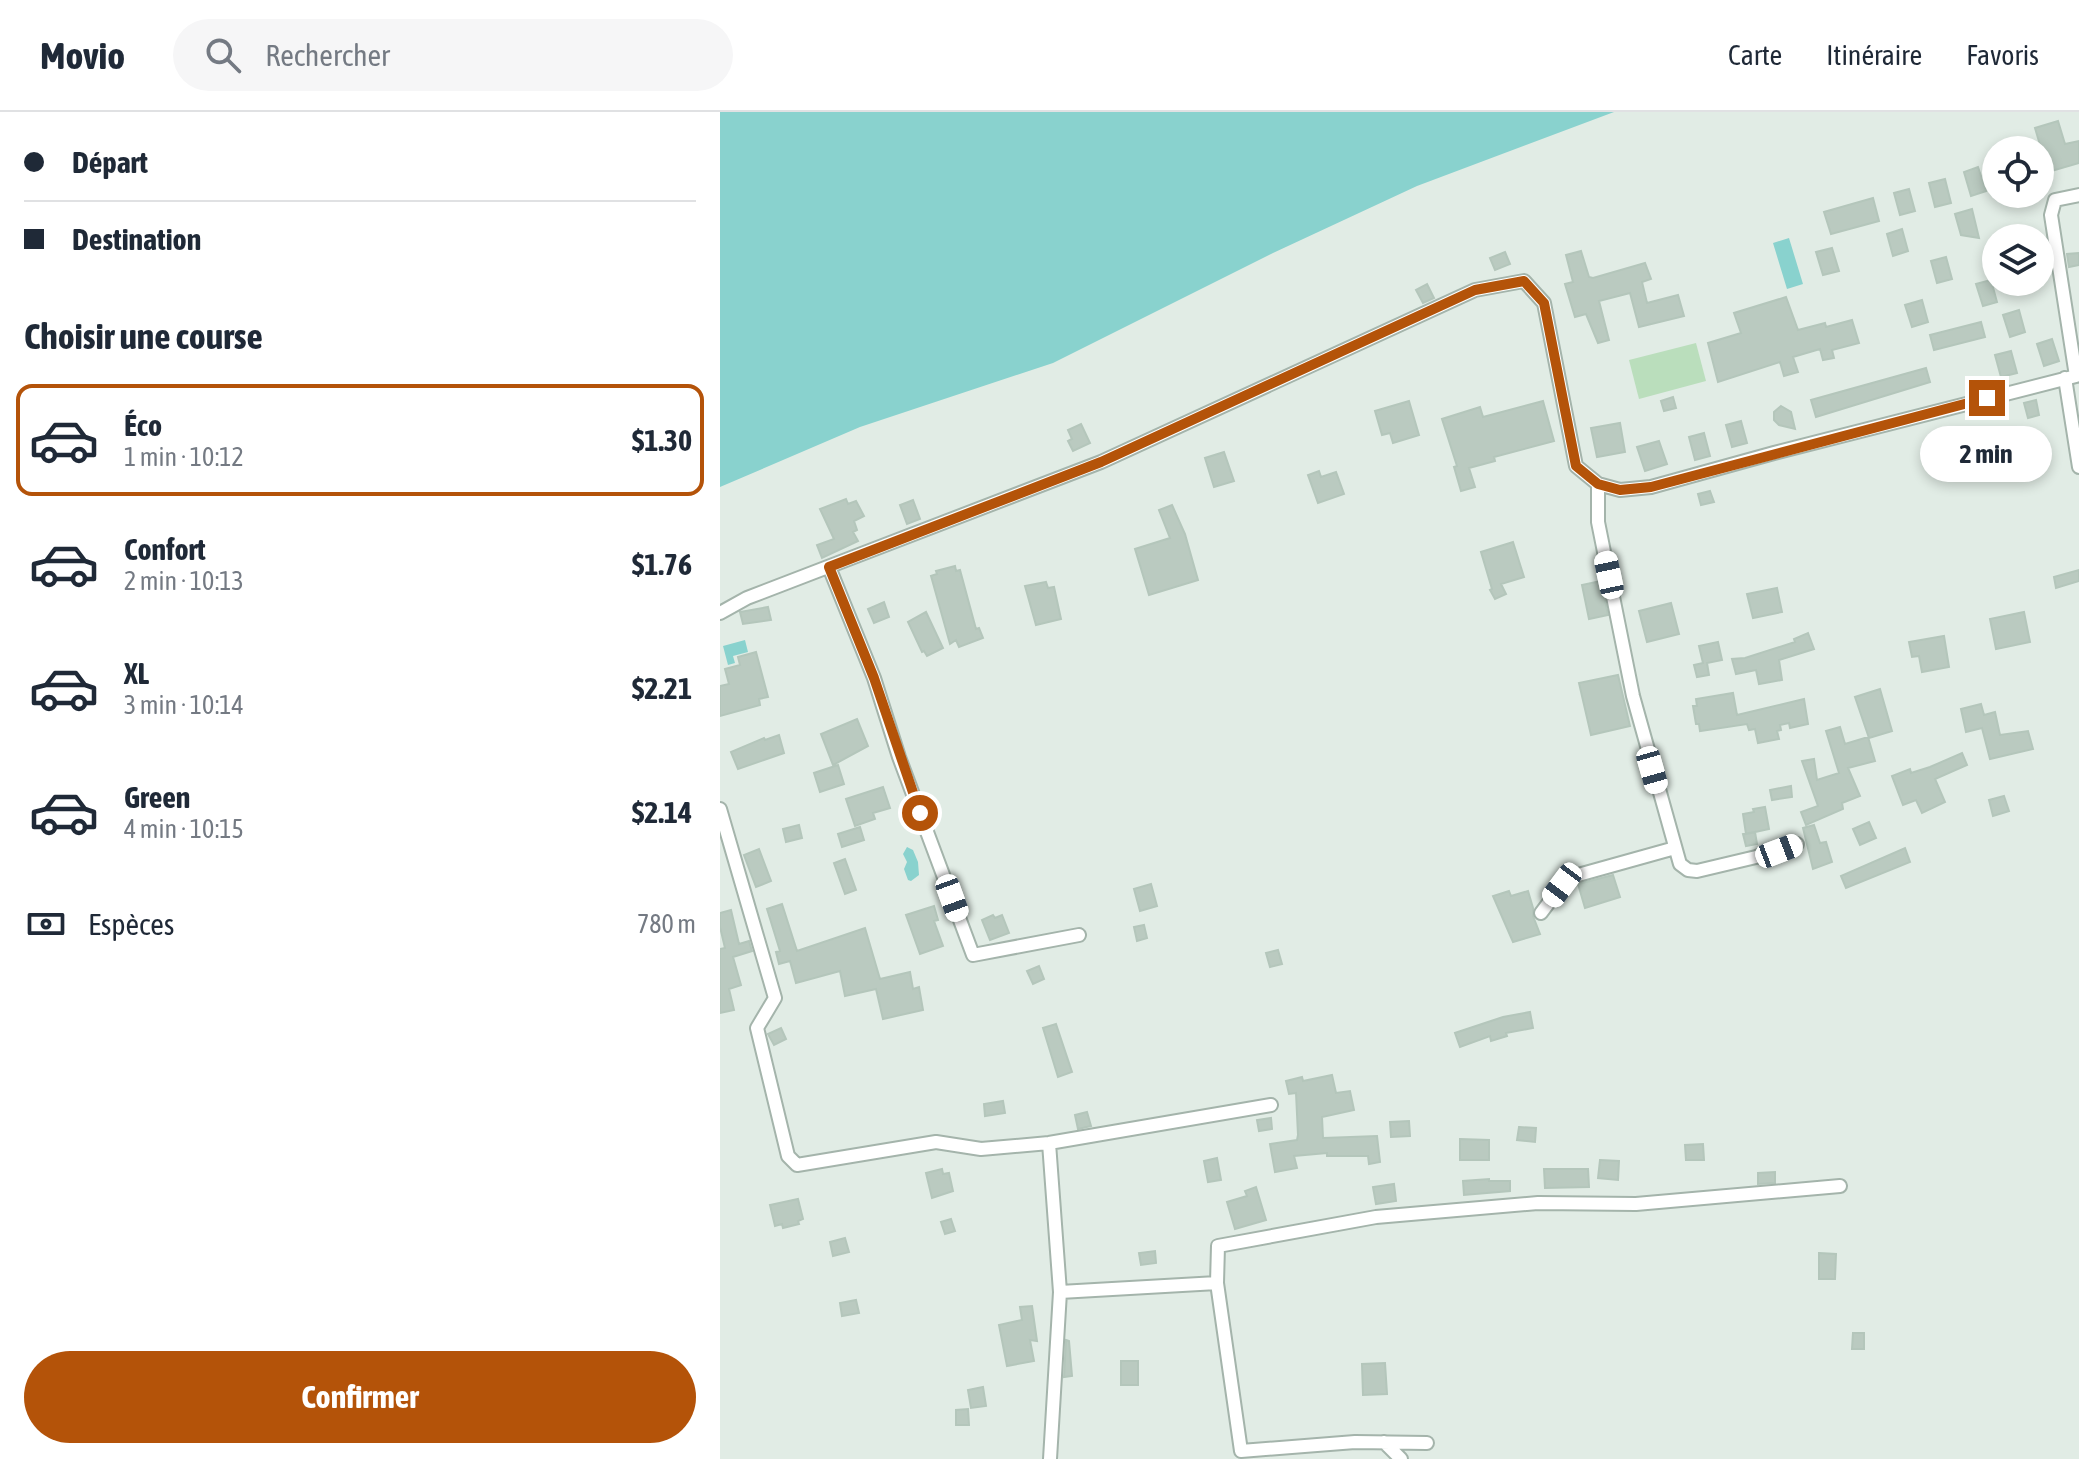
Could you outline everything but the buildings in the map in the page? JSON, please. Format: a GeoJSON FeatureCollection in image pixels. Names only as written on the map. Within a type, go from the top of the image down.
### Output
{"type":"FeatureCollection","features":[{"type":"Feature","properties":{"kind":"street"},"geometry":{"type":"LineString","coordinates":[[2079,195],[2055,200],[2051,215],[2073,377],[2079,467]]}},
{"type":"Feature","properties":{"kind":"street"},"geometry":{"type":"LineString","coordinates":[[720,613],[747,598],[1101,462],[1475,290],[1524,281],[1544,303],[1576,466],[1598,484],[1620,490],[1651,487],[2073,377]]}},
{"type":"Feature","properties":{"kind":"street"},"geometry":{"type":"LineString","coordinates":[[1598,484],[1598,522],[1633,696],[1680,864],[1688,870],[1697,871],[1797,844]]}},
{"type":"Feature","properties":{"kind":"street"},"geometry":{"type":"LineString","coordinates":[[829,567],[874,678],[899,757],[973,955],[1079,935]]}},
{"type":"Feature","properties":{"kind":"street"},"geometry":{"type":"LineString","coordinates":[[720,809],[775,998],[757,1028],[788,1156],[793,1163],[797,1165],[936,1142],[981,1149],[1049,1143],[1271,1105]]}},
{"type":"Feature","properties":{"kind":"street"},"geometry":{"type":"LineString","coordinates":[[1541,913],[1571,877],[1675,848]]}},
{"type":"Feature","properties":{"kind":"street"},"geometry":{"type":"LineString","coordinates":[[1049,1143],[1060,1292],[1050,1459]]}},
{"type":"Feature","properties":{"kind":"street"},"geometry":{"type":"LineString","coordinates":[[1427,1443],[1384,1442],[1241,1451],[1217,1283],[1218,1246],[1376,1217],[1538,1203],[1636,1204],[1840,1186]]}},
{"type":"Feature","properties":{"kind":"street"},"geometry":{"type":"LineString","coordinates":[[1060,1292],[1217,1283]]}},
{"type":"Feature","properties":{"kind":"street"},"geometry":{"type":"LineString","coordinates":[[1384,1442],[1401,1459]]}},
{"type":"Feature","properties":{"kind":"green space"},"geometry":{"type":"Polygon","coordinates":[[[1696,343],[1706,381],[1639,399],[1629,360],[1696,343]]]}},
{"type":"Feature","properties":{"kind":"water"},"geometry":{"type":"Polygon","coordinates":[[[720,112],[1614,112],[1417,186],[1273,253],[1053,363],[860,427],[720,487],[720,112]]]}},
{"type":"Feature","properties":{"kind":"water"},"geometry":{"type":"Polygon","coordinates":[[[1789,238],[1803,284],[1787,289],[1773,243],[1789,238]]]}},
{"type":"Feature","properties":{"kind":"water"},"geometry":{"type":"Polygon","coordinates":[[[745,640],[748,652],[733,656],[735,663],[728,665],[723,646],[745,640]]]}},
{"type":"Feature","properties":{"kind":"water"},"geometry":{"type":"Polygon","coordinates":[[[907,847],[913,850],[918,862],[919,875],[911,881],[904,869],[907,862],[903,854],[907,847]]]}},
{"type":"Feature","properties":{"kind":"route"},"geometry":{"type":"LineString","coordinates":[[920,813],[874,678],[829,567],[1101,462],[1475,290],[1524,281],[1544,303],[1576,466],[1598,484],[1620,490],[1651,487],[1987,398]]}}]}
